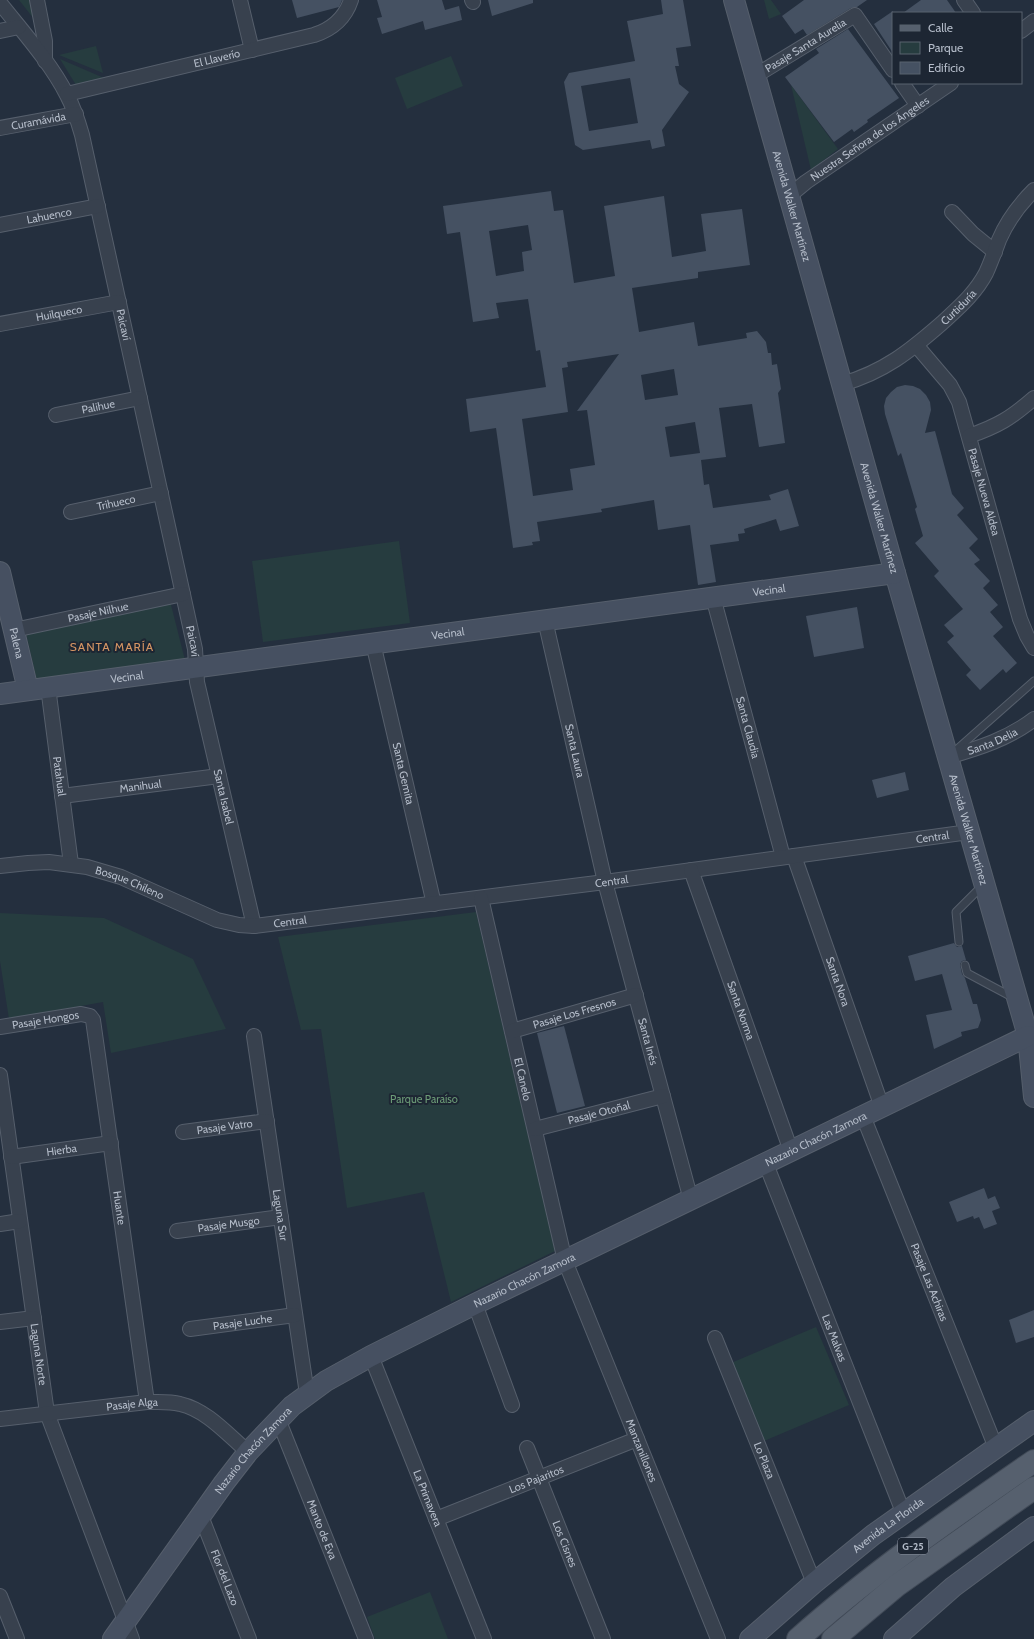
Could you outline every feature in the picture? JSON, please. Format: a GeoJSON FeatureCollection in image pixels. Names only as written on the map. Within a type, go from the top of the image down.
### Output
{"type":"FeatureCollection","features":[{"type":"Feature","properties":{"kind":"main road","name":"G-25"},"geometry":{"type":"LineString","coordinates":[[798,1639],[886,1566],[928,1534],[1034,1460]]}},
{"type":"Feature","properties":{"kind":"main road","name":"G-25"},"geometry":{"type":"LineString","coordinates":[[833,1639],[896,1586],[1034,1488]]}},
{"type":"Feature","properties":{"kind":"street"},"geometry":{"type":"LineString","coordinates":[[37,0],[43,27],[45,61]]}},
{"type":"Feature","properties":{"kind":"street"},"geometry":{"type":"LineString","coordinates":[[240,0],[252,50]]}},
{"type":"Feature","properties":{"kind":"street","name":"El Llaverío"},"geometry":{"type":"LineString","coordinates":[[67,94],[314,35],[329,29],[342,18],[351,0]]}},
{"type":"Feature","properties":{"kind":"street","name":"Avenida Walker Martínez"},"geometry":{"type":"LineString","coordinates":[[734,0],[895,573],[984,884],[1031,1041],[1034,1097]]}},
{"type":"Feature","properties":{"kind":"street"},"geometry":{"type":"LineString","coordinates":[[964,0],[972,12]]}},
{"type":"Feature","properties":{"kind":"street","name":"Paicaví"},"geometry":{"type":"LineString","coordinates":[[0,3],[45,61],[67,94],[76,114],[98,206],[196,650],[197,667]]}},
{"type":"Feature","properties":{"kind":"street","name":"Pasaje Santa Aurelia"},"geometry":{"type":"LineString","coordinates":[[755,76],[855,15],[892,69]]}},
{"type":"Feature","properties":{"kind":"street"},"geometry":{"type":"LineString","coordinates":[[1022,30],[1034,21]]}},
{"type":"Feature","properties":{"kind":"street"},"geometry":{"type":"LineString","coordinates":[[0,31],[19,27]]}},
{"type":"Feature","properties":{"kind":"street"},"geometry":{"type":"LineString","coordinates":[[903,84],[918,106]]}},
{"type":"Feature","properties":{"kind":"street","name":"Nuestra Señora de los Ángeles"},"geometry":{"type":"LineString","coordinates":[[789,196],[806,182],[950,84]]}},
{"type":"Feature","properties":{"kind":"street","name":"Curamávida"},"geometry":{"type":"LineString","coordinates":[[0,128],[76,114]]}},
{"type":"Feature","properties":{"kind":"street","name":"Curtiduría"},"geometry":{"type":"LineString","coordinates":[[842,384],[864,378],[881,370],[902,357],[962,305],[972,294],[986,273],[999,240],[1012,217],[1034,190]]}},
{"type":"Feature","properties":{"kind":"street","name":"Lahuenco"},"geometry":{"type":"LineString","coordinates":[[0,225],[98,206]]}},
{"type":"Feature","properties":{"kind":"street"},"geometry":{"type":"LineString","coordinates":[[952,212],[973,234],[995,252]]}},
{"type":"Feature","properties":{"kind":"street","name":"Huilqueco"},"geometry":{"type":"LineString","coordinates":[[0,324],[119,302]]}},
{"type":"Feature","properties":{"kind":"street","name":"Pasaje Nueva Aldea"},"geometry":{"type":"LineString","coordinates":[[916,345],[950,385],[955,394],[969,436],[1020,619],[1034,648]]}},
{"type":"Feature","properties":{"kind":"street","name":"Palihue"},"geometry":{"type":"LineString","coordinates":[[56,415],[140,398]]}},
{"type":"Feature","properties":{"kind":"street"},"geometry":{"type":"LineString","coordinates":[[969,436],[994,427],[1010,418],[1034,398]]}},
{"type":"Feature","properties":{"kind":"street","name":"Trihueco"},"geometry":{"type":"LineString","coordinates":[[71,512],[161,493]]}},
{"type":"Feature","properties":{"kind":"street","name":"Palena"},"geometry":{"type":"LineString","coordinates":[[0,572],[28,690]]}},
{"type":"Feature","properties":{"kind":"street","name":"Vecinal"},"geometry":{"type":"LineString","coordinates":[[0,694],[895,573]]}},
{"type":"Feature","properties":{"kind":"street","name":"Pasaje Nilhue"},"geometry":{"type":"LineString","coordinates":[[14,630],[183,594]]}},
{"type":"Feature","properties":{"kind":"street","name":"Santa Claudia"},"geometry":{"type":"LineString","coordinates":[[713,597],[789,857]]}},
{"type":"Feature","properties":{"kind":"street","name":"Santa Laura"},"geometry":{"type":"LineString","coordinates":[[545,620],[605,882]]}},
{"type":"Feature","properties":{"kind":"street","name":"Santa Gemita"},"geometry":{"type":"LineString","coordinates":[[373,643],[434,904]]}},
{"type":"Feature","properties":{"kind":"street","name":"Santa Isabel"},"geometry":{"type":"LineString","coordinates":[[197,667],[197,682],[254,926]]}},
{"type":"Feature","properties":{"kind":"street","name":"Patahual"},"geometry":{"type":"LineString","coordinates":[[48,688],[71,864]]}},
{"type":"Feature","properties":{"kind":"street","name":"Santa Delia"},"geometry":{"type":"LineString","coordinates":[[948,757],[997,741],[1032,724]]}},
{"type":"Feature","properties":{"kind":"street","name":"Manihual"},"geometry":{"type":"LineString","coordinates":[[62,796],[219,776]]}},
{"type":"Feature","properties":{"kind":"street","name":"Central"},"geometry":{"type":"LineString","coordinates":[[254,926],[605,882],[970,832]]}},
{"type":"Feature","properties":{"kind":"street","name":"Santa Nora"},"geometry":{"type":"LineString","coordinates":[[789,857],[882,1107]]}},
{"type":"Feature","properties":{"kind":"street","name":"Bosque Chileno"},"geometry":{"type":"LineString","coordinates":[[0,866],[49,862],[93,868],[121,877],[217,920],[239,925],[254,926]]}},
{"type":"Feature","properties":{"kind":"street","name":"Santa Norma"},"geometry":{"type":"LineString","coordinates":[[691,870],[791,1151]]}},
{"type":"Feature","properties":{"kind":"street","name":"Santa Inés"},"geometry":{"type":"LineString","coordinates":[[605,882],[691,1200]]}},
{"type":"Feature","properties":{"kind":"street","name":"El Canelo"},"geometry":{"type":"LineString","coordinates":[[482,898],[565,1261]]}},
{"type":"Feature","properties":{"kind":"street","name":"Pasaje Los Fresnos"},"geometry":{"type":"LineString","coordinates":[[512,1031],[636,995]]}},
{"type":"Feature","properties":{"kind":"street","name":"Pasaje Hongos"},"geometry":{"type":"LineString","coordinates":[[0,1027],[81,1014],[90,1016]]}},
{"type":"Feature","properties":{"kind":"street","name":"Huante"},"geometry":{"type":"LineString","coordinates":[[90,1016],[94,1024],[147,1402]]}},
{"type":"Feature","properties":{"kind":"street","name":"Laguna Sur"},"geometry":{"type":"LineString","coordinates":[[254,1036],[307,1394]]}},
{"type":"Feature","properties":{"kind":"street","name":"Nazario Chacón Zamora"},"geometry":{"type":"LineString","coordinates":[[113,1639],[129,1630],[224,1482],[248,1452],[278,1419],[307,1394],[345,1370],[371,1356],[475,1304],[882,1107],[1031,1041]]}},
{"type":"Feature","properties":{"kind":"street","name":"Laguna Norte"},"geometry":{"type":"LineString","coordinates":[[0,1075],[4,1126],[11,1156],[47,1413],[129,1630]]}},
{"type":"Feature","properties":{"kind":"street","name":"Pasaje Otoñal"},"geometry":{"type":"LineString","coordinates":[[535,1129],[663,1096]]}},
{"type":"Feature","properties":{"kind":"street","name":"Pasaje Las Achiras"},"geometry":{"type":"LineString","coordinates":[[863,1116],[996,1448]]}},
{"type":"Feature","properties":{"kind":"street","name":"Pasaje Vatro"},"geometry":{"type":"LineString","coordinates":[[183,1132],[267,1121]]}},
{"type":"Feature","properties":{"kind":"street","name":"Hierba"},"geometry":{"type":"LineString","coordinates":[[11,1156],[111,1143]]}},
{"type":"Feature","properties":{"kind":"street","name":"Las Malvas"},"geometry":{"type":"LineString","coordinates":[[766,1164],[903,1512]]}},
{"type":"Feature","properties":{"kind":"street","name":"Pasaje Musgo"},"geometry":{"type":"LineString","coordinates":[[177,1231],[281,1217]]}},
{"type":"Feature","properties":{"kind":"street"},"geometry":{"type":"LineString","coordinates":[[0,1224],[20,1222]]}},
{"type":"Feature","properties":{"kind":"street","name":"Manzanillones"},"geometry":{"type":"LineString","coordinates":[[565,1261],[718,1639]]}},
{"type":"Feature","properties":{"kind":"street"},"geometry":{"type":"LineString","coordinates":[[475,1304],[512,1405]]}},
{"type":"Feature","properties":{"kind":"street","name":"Pasaje Luche"},"geometry":{"type":"LineString","coordinates":[[190,1329],[295,1316]]}},
{"type":"Feature","properties":{"kind":"street"},"geometry":{"type":"LineString","coordinates":[[0,1322],[34,1318]]}},
{"type":"Feature","properties":{"kind":"street","name":"Lo Plaza"},"geometry":{"type":"LineString","coordinates":[[715,1338],[814,1583]]}},
{"type":"Feature","properties":{"kind":"street","name":"La Primavera"},"geometry":{"type":"LineString","coordinates":[[371,1356],[484,1639]]}},
{"type":"Feature","properties":{"kind":"street","name":"Pasaje Alga"},"geometry":{"type":"LineString","coordinates":[[0,1419],[147,1402],[171,1402],[193,1408],[202,1413],[248,1452]]}},
{"type":"Feature","properties":{"kind":"street","name":"Manto de Eva"},"geometry":{"type":"LineString","coordinates":[[278,1419],[366,1639]]}},
{"type":"Feature","properties":{"kind":"street","name":"Avenida La Florida"},"geometry":{"type":"LineString","coordinates":[[750,1639],[814,1583],[903,1512],[1034,1421]]}},
{"type":"Feature","properties":{"kind":"street","name":"Los Pajaritos"},"geometry":{"type":"LineString","coordinates":[[436,1519],[637,1439]]}},
{"type":"Feature","properties":{"kind":"street","name":"Los Cisnes"},"geometry":{"type":"LineString","coordinates":[[527,1448],[603,1639]]}},
{"type":"Feature","properties":{"kind":"street","name":"Flor del Lazo"},"geometry":{"type":"LineString","coordinates":[[201,1516],[250,1639]]}},
{"type":"Feature","properties":{"kind":"street"},"geometry":{"type":"LineString","coordinates":[[894,1639],[953,1587],[1034,1527]]}},
{"type":"Feature","properties":{"kind":"street"},"geometry":{"type":"LineString","coordinates":[[0,1596],[17,1639]]}},
{"type":"Feature","properties":{"kind":"lane"},"geometry":{"type":"LineString","coordinates":[[948,757],[1034,681]]}},
{"type":"Feature","properties":{"kind":"lane"},"geometry":{"type":"LineString","coordinates":[[959,942],[956,912],[984,884]]}},
{"type":"Feature","properties":{"kind":"lane"},"geometry":{"type":"LineString","coordinates":[[965,965],[968,973],[1018,1000]]}},
{"type":"Feature","properties":{"kind":"green space"},"geometry":{"type":"Polygon","coordinates":[[[19,0],[30,0],[34,19],[19,0]]]}},
{"type":"Feature","properties":{"kind":"green space"},"geometry":{"type":"Polygon","coordinates":[[[764,0],[771,0],[781,14],[769,19],[764,0]]]}},
{"type":"Feature","properties":{"kind":"green space"},"geometry":{"type":"Polygon","coordinates":[[[96,46],[103,73],[59,55],[96,46]]]}},
{"type":"Feature","properties":{"kind":"green space"},"geometry":{"type":"Polygon","coordinates":[[[451,56],[463,86],[407,109],[395,78],[451,56]]]}},
{"type":"Feature","properties":{"kind":"green space"},"geometry":{"type":"Polygon","coordinates":[[[60,59],[104,78],[76,85],[60,59]]]}},
{"type":"Feature","properties":{"kind":"green space"},"geometry":{"type":"Polygon","coordinates":[[[791,85],[838,149],[811,170],[791,85]]]}},
{"type":"Feature","properties":{"kind":"green space"},"geometry":{"type":"Polygon","coordinates":[[[399,541],[410,623],[263,642],[252,561],[399,541]]]}},
{"type":"Feature","properties":{"kind":"green space"},"geometry":{"type":"Polygon","coordinates":[[[170,601],[185,660],[37,681],[26,633],[170,601]]]}},
{"type":"Feature","properties":{"kind":"green space","name":"Parque Paraíso"},"geometry":{"type":"Polygon","coordinates":[[[476,912],[555,1251],[451,1302],[424,1192],[347,1208],[321,1029],[301,1030],[278,937],[476,912]]]}},
{"type":"Feature","properties":{"kind":"green space"},"geometry":{"type":"Polygon","coordinates":[[[0,913],[104,918],[193,959],[226,1029],[111,1053],[103,1002],[9,1019],[0,961],[0,913]]]}},
{"type":"Feature","properties":{"kind":"green space"},"geometry":{"type":"Polygon","coordinates":[[[816,1327],[849,1405],[764,1441],[731,1363],[816,1327]]]}},
{"type":"Feature","properties":{"kind":"green space"},"geometry":{"type":"Polygon","coordinates":[[[430,1592],[448,1639],[375,1639],[367,1617],[430,1592]]]}},
{"type":"Feature","properties":{"kind":"building"},"geometry":{"type":"Polygon","coordinates":[[[292,0],[342,0],[339,7],[297,18],[292,0]]]}},
{"type":"Feature","properties":{"kind":"building"},"geometry":{"type":"Polygon","coordinates":[[[377,0],[442,0],[445,10],[459,6],[462,20],[425,30],[423,21],[382,34],[377,18],[382,17],[377,0]]]}},
{"type":"Feature","properties":{"kind":"building"},"geometry":{"type":"Polygon","coordinates":[[[488,0],[533,0],[533,3],[492,16],[488,0]]]}},
{"type":"Feature","properties":{"kind":"building"},"geometry":{"type":"Polygon","coordinates":[[[661,0],[683,0],[691,46],[676,48],[679,66],[675,66],[679,84],[689,92],[662,130],[665,146],[652,149],[650,140],[583,150],[575,145],[564,82],[569,73],[635,61],[627,21],[663,14],[661,0]],[[630,78],[581,86],[589,131],[638,123],[630,78]]]}},
{"type":"Feature","properties":{"kind":"building"},"geometry":{"type":"Polygon","coordinates":[[[804,0],[867,0],[807,35],[803,29],[795,34],[782,16],[804,0]]]}},
{"type":"Feature","properties":{"kind":"building"},"geometry":{"type":"Polygon","coordinates":[[[921,0],[947,0],[955,12],[904,12],[921,0]]]}},
{"type":"Feature","properties":{"kind":"building"},"geometry":{"type":"Polygon","coordinates":[[[893,11],[892,51],[874,24],[893,11]]]}},
{"type":"Feature","properties":{"kind":"building"},"geometry":{"type":"Polygon","coordinates":[[[848,29],[899,98],[867,120],[868,122],[854,132],[852,129],[834,142],[785,77],[819,53],[816,49],[848,29]]]}},
{"type":"Feature","properties":{"kind":"building"},"geometry":{"type":"Polygon","coordinates":[[[551,191],[554,211],[563,210],[574,283],[615,276],[604,206],[664,196],[672,257],[706,251],[701,214],[742,209],[750,265],[698,272],[698,278],[632,288],[639,332],[694,322],[698,346],[747,338],[746,333],[757,331],[766,342],[768,353],[771,353],[772,365],[777,364],[781,389],[778,393],[785,443],[759,447],[752,404],[719,408],[726,457],[701,460],[704,485],[709,484],[713,508],[771,500],[769,495],[788,489],[799,526],[780,531],[776,519],[744,529],[745,533],[738,534],[739,541],[710,545],[716,582],[698,585],[690,525],[658,530],[654,500],[601,509],[602,512],[537,522],[540,541],[532,542],[533,545],[513,548],[496,428],[470,432],[466,399],[546,387],[540,350],[536,351],[528,299],[496,303],[499,318],[473,322],[460,232],[447,234],[443,206],[551,191]],[[528,225],[489,231],[496,276],[524,271],[522,252],[532,250],[528,225]],[[619,354],[567,362],[568,367],[562,368],[568,412],[522,419],[533,496],[573,490],[570,469],[595,465],[587,410],[577,411],[619,354]],[[674,369],[641,375],[645,400],[678,395],[674,369]],[[695,422],[665,427],[670,457],[700,453],[695,422]]]}},
{"type":"Feature","properties":{"kind":"building"},"geometry":{"type":"Polygon","coordinates":[[[905,385],[920,389],[930,402],[931,410],[925,433],[935,431],[952,494],[964,508],[957,515],[978,539],[969,548],[980,560],[974,564],[990,581],[983,588],[998,605],[990,612],[1003,627],[993,636],[1017,663],[1006,673],[1003,669],[980,690],[966,675],[971,670],[947,642],[954,636],[944,625],[963,609],[934,576],[939,571],[915,543],[923,536],[915,509],[917,507],[901,453],[898,456],[884,406],[886,398],[891,392],[897,387],[905,385]]]}},
{"type":"Feature","properties":{"kind":"building"},"geometry":{"type":"Polygon","coordinates":[[[857,607],[864,648],[814,657],[806,616],[857,607]]]}},
{"type":"Feature","properties":{"kind":"building"},"geometry":{"type":"Polygon","coordinates":[[[905,772],[909,790],[877,798],[872,780],[905,772]]]}},
{"type":"Feature","properties":{"kind":"building"},"geometry":{"type":"Polygon","coordinates":[[[954,943],[957,947],[962,946],[966,960],[962,961],[960,964],[962,974],[965,978],[973,1004],[977,1004],[981,1020],[978,1028],[961,1032],[962,1036],[934,1049],[926,1015],[952,1010],[942,974],[915,981],[908,956],[954,943]]]}},
{"type":"Feature","properties":{"kind":"building"},"geometry":{"type":"Polygon","coordinates":[[[564,1026],[585,1106],[557,1113],[537,1033],[564,1026]]]}},
{"type":"Feature","properties":{"kind":"building"},"geometry":{"type":"Polygon","coordinates":[[[984,1188],[988,1199],[995,1196],[1000,1208],[992,1211],[997,1224],[984,1229],[979,1217],[974,1219],[973,1216],[957,1222],[949,1202],[984,1188]]]}},
{"type":"Feature","properties":{"kind":"building"},"geometry":{"type":"Polygon","coordinates":[[[1034,1310],[1034,1337],[1016,1343],[1009,1320],[1034,1310]]]}},
{"type":"Feature","properties":{"kind":"district","name":"SANTA MARÍA"},"geometry":{"type":"Point","coordinates":[112,647]}}]}
